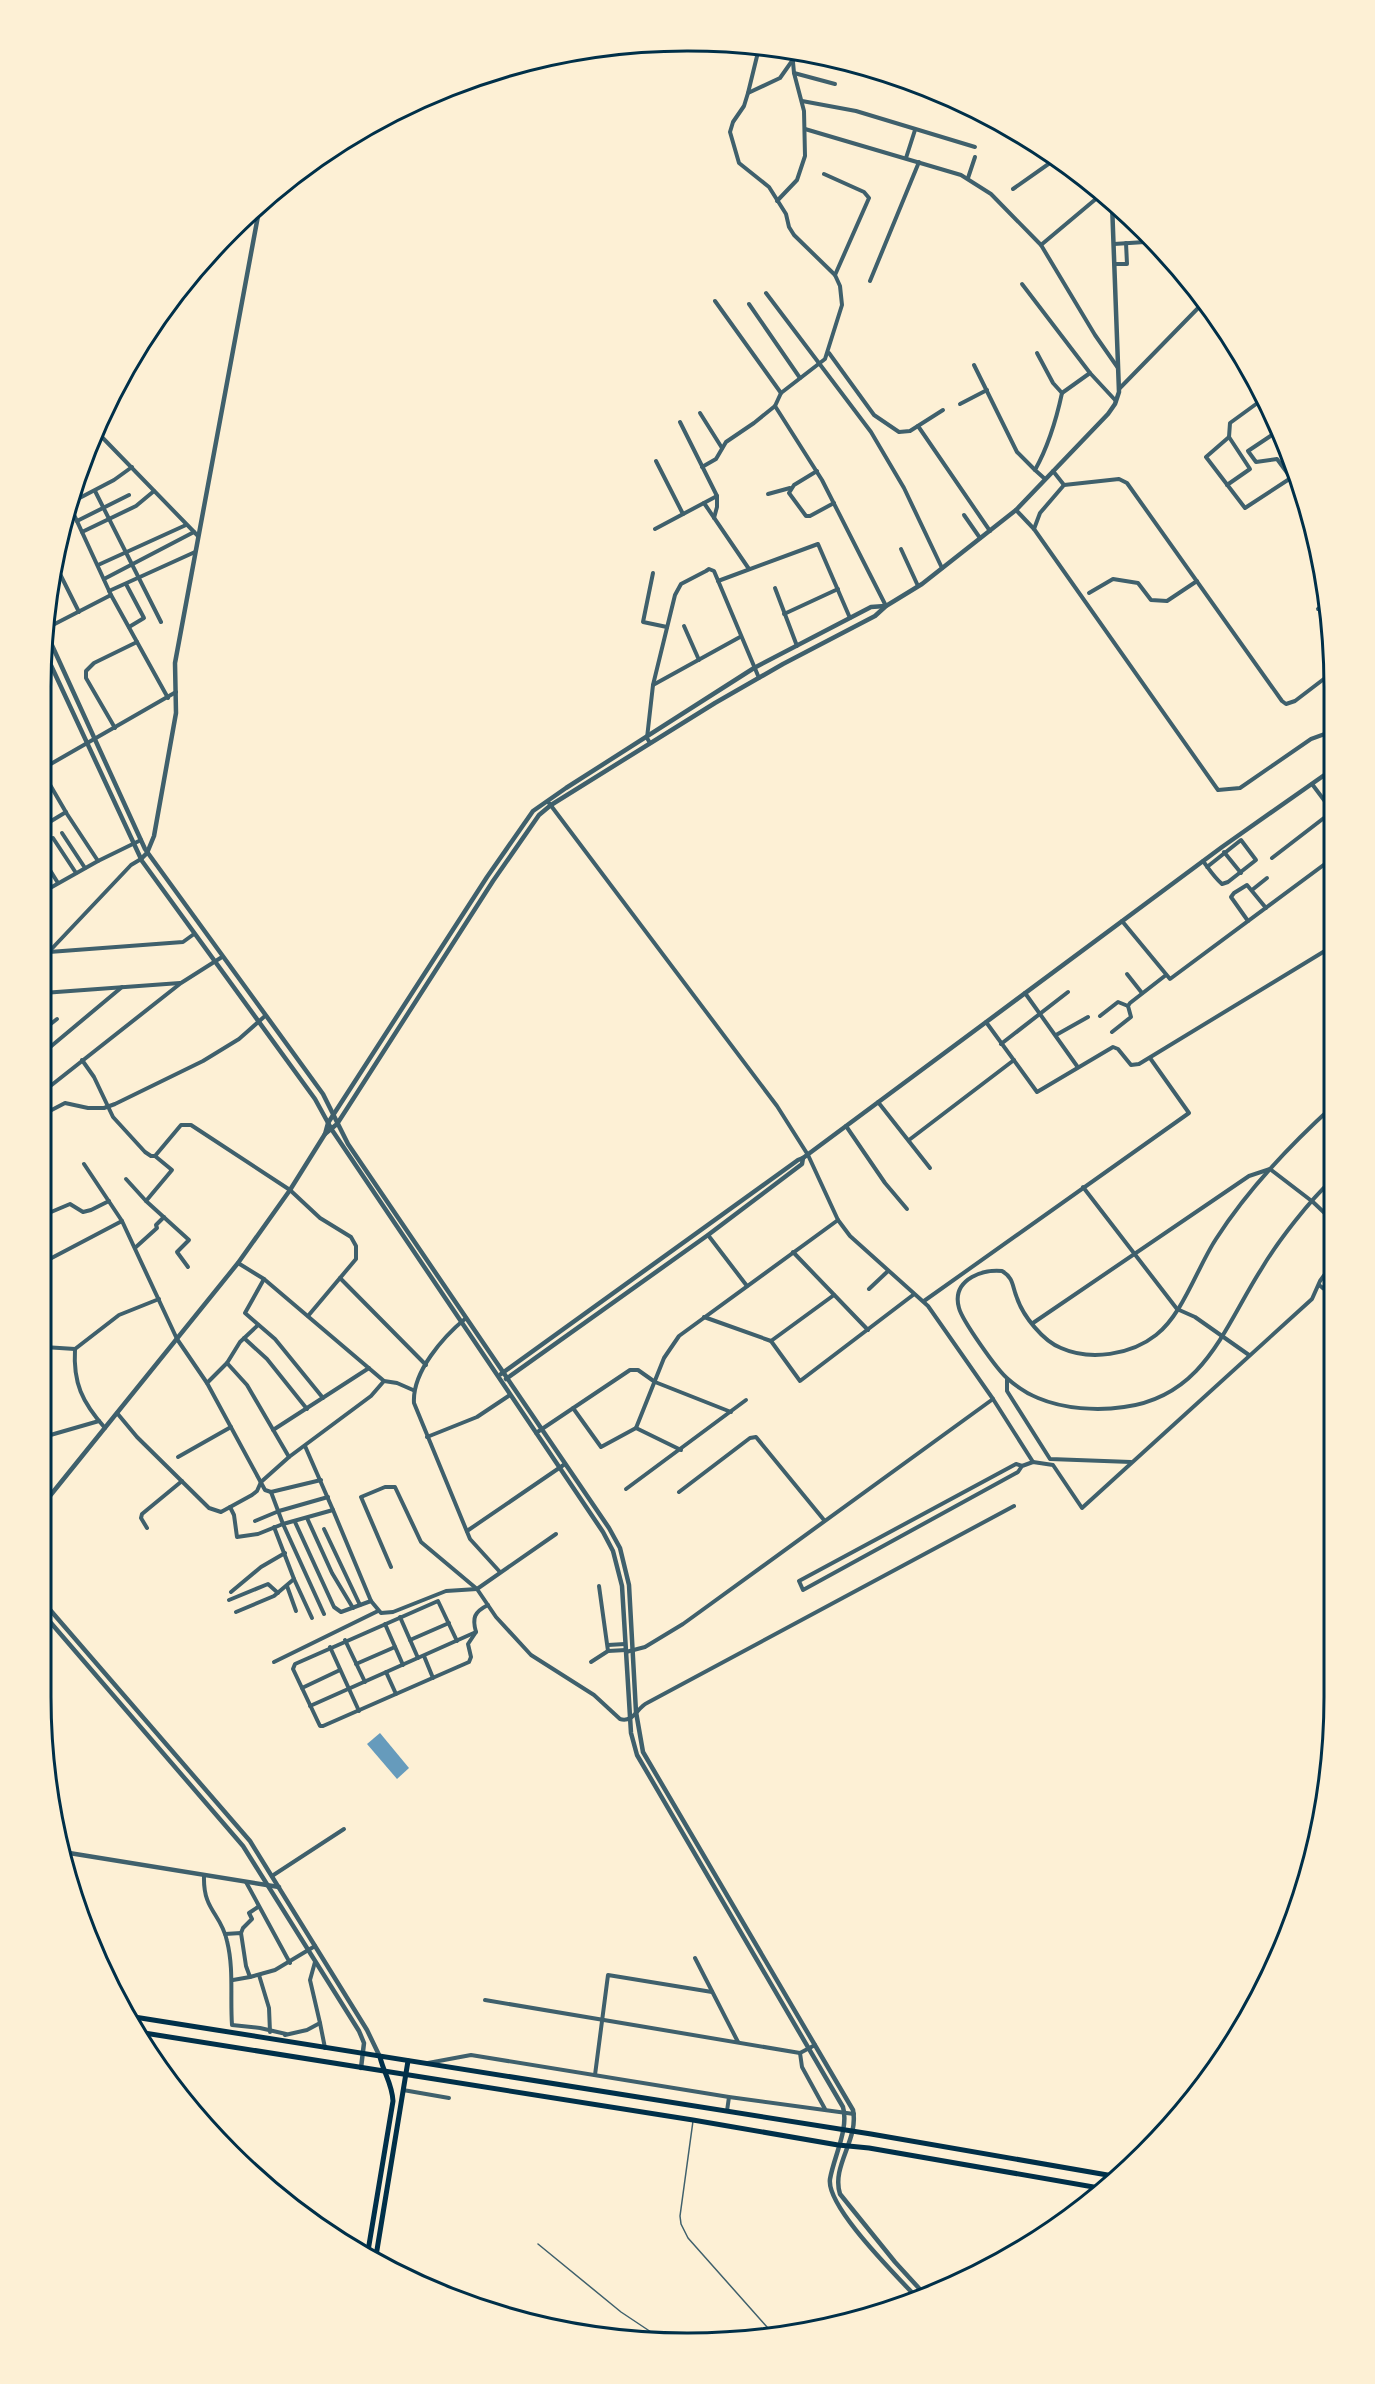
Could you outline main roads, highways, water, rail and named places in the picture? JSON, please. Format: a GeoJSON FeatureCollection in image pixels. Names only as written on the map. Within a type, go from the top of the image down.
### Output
{"type":"FeatureCollection","features":[{"type":"Feature","properties":{"kind":"main road"},"geometry":{"type":"LineString","coordinates":[[138,2018],[1107,2175]]}},
{"type":"Feature","properties":{"kind":"main road"},"geometry":{"type":"LineString","coordinates":[[148,2034],[848,2145],[1092,2187]]}},
{"type":"Feature","properties":{"kind":"main road"},"geometry":{"type":"LineString","coordinates":[[369,2248],[393,2101],[392,2085],[383,2071],[380,2056]]}},
{"type":"Feature","properties":{"kind":"main road"},"geometry":{"type":"LineString","coordinates":[[377,2252],[408,2061]]}},
{"type":"Feature","properties":{"kind":"water"},"geometry":{"type":"Polygon","coordinates":[[[380,1733],[409,1768],[397,1779],[367,1744],[380,1733]]]}}]}
